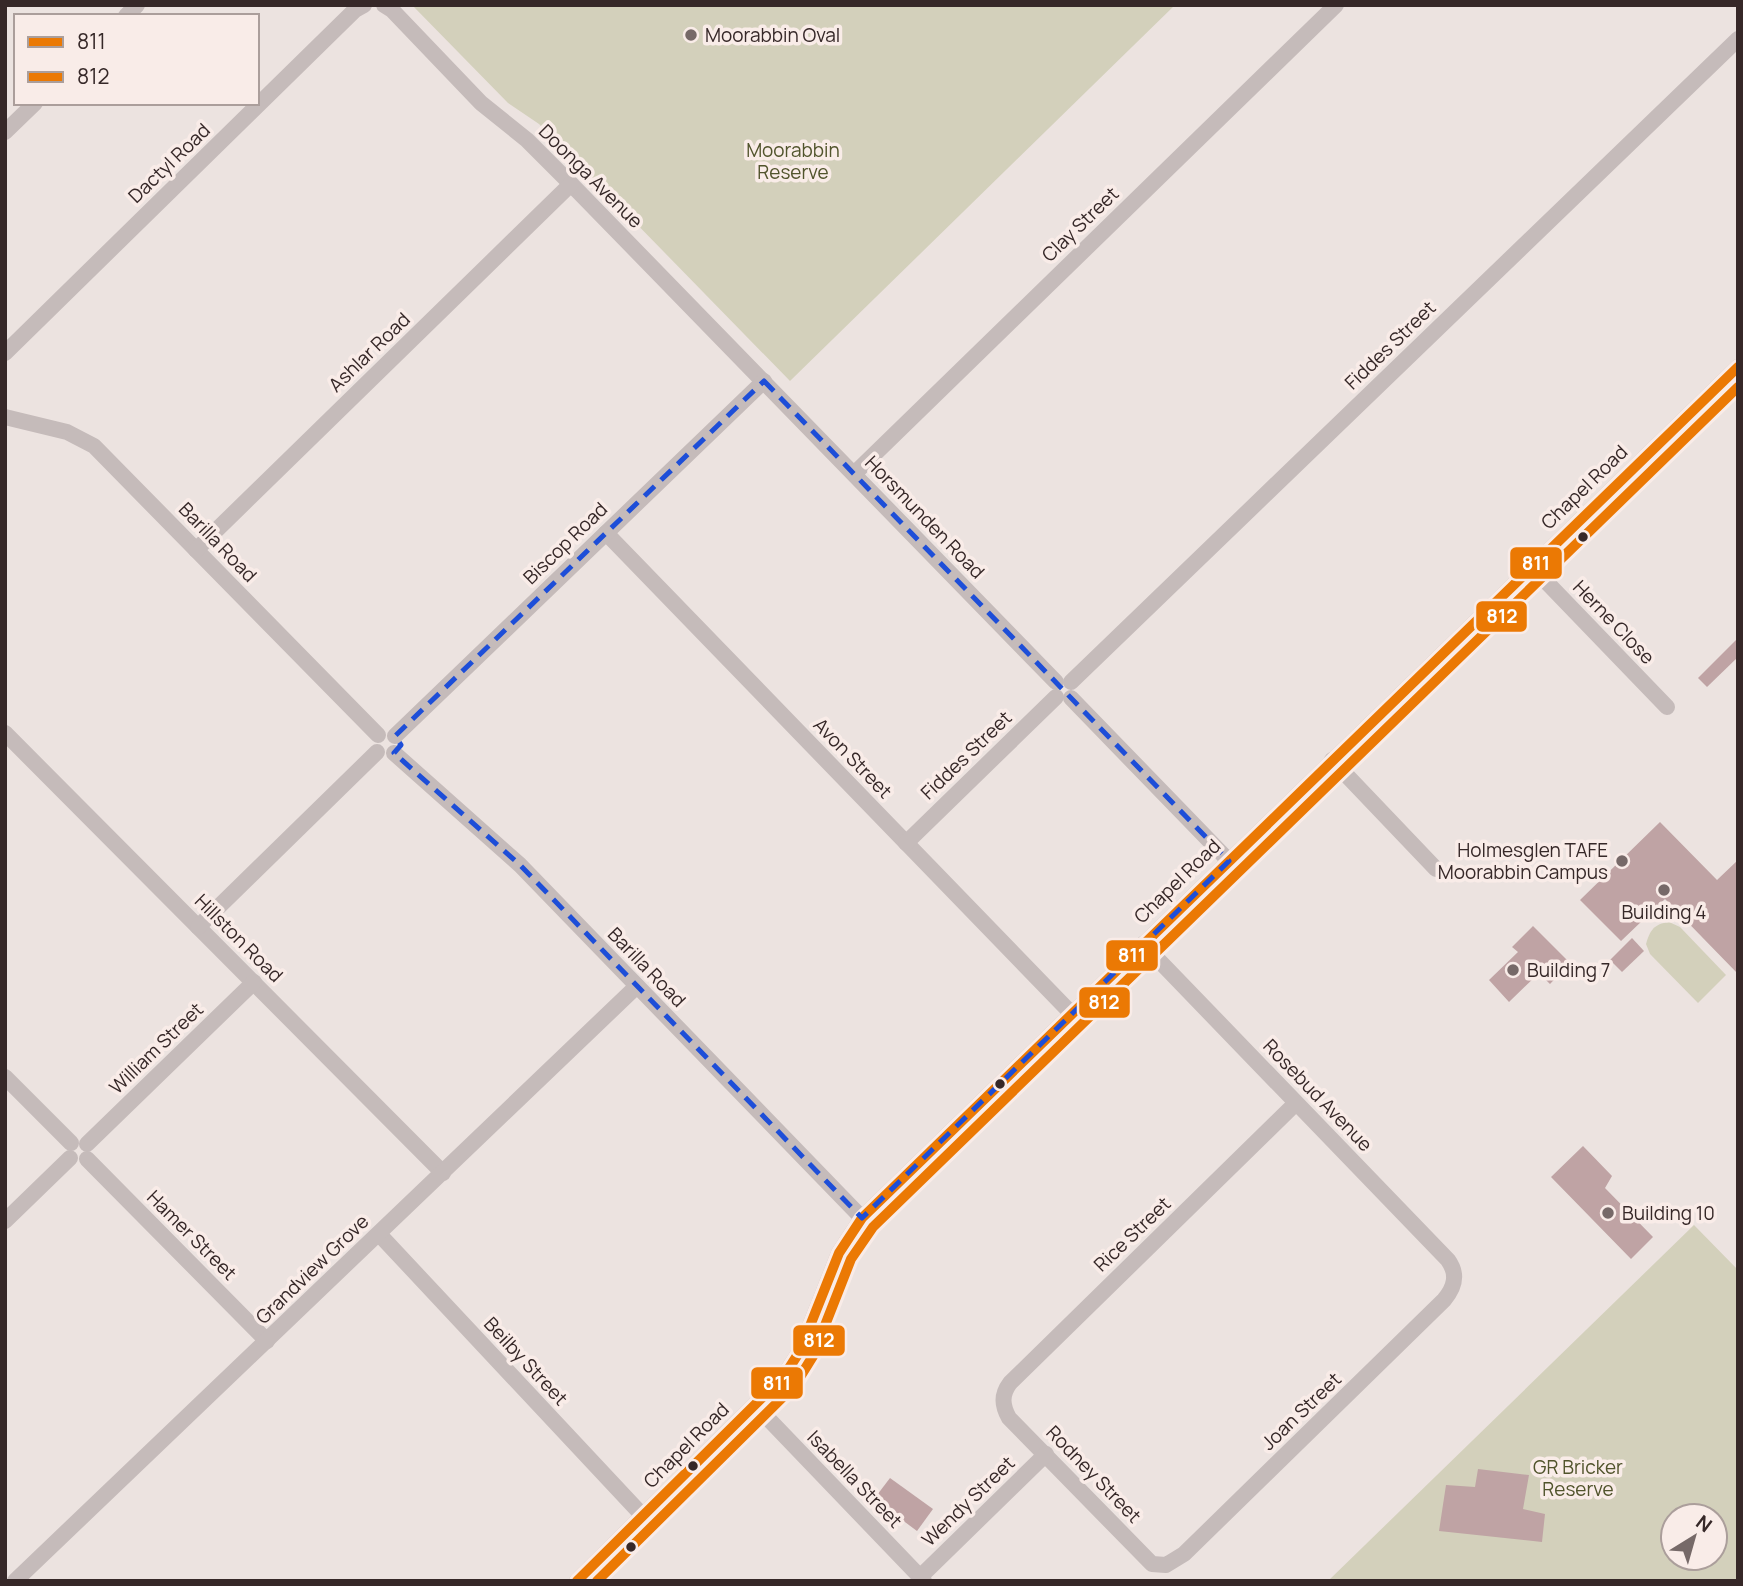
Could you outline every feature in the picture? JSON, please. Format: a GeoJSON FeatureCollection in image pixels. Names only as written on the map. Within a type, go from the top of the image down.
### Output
{"type":"FeatureCollection","features":[{"type":"Feature","properties":{"kind":"street","name":"Dactyl Road"},"geometry":{"type":"LineString","coordinates":[[259,104],[355,10],[364,5]]}},
{"type":"Feature","properties":{"kind":"street","name":"Doonga Avenue"},"geometry":{"type":"LineString","coordinates":[[384,5],[392,10],[481,103],[527,141],[571,184],[764,381]]}},
{"type":"Feature","properties":{"kind":"street","name":"Clay Street"},"geometry":{"type":"LineString","coordinates":[[853,474],[1336,5]]}},
{"type":"Feature","properties":{"kind":"street","name":"Fiddes Street"},"geometry":{"type":"LineString","coordinates":[[906,843],[1738,38]]}},
{"type":"Feature","properties":{"kind":"street"},"geometry":{"type":"LineString","coordinates":[[5,132],[33,105]]}},
{"type":"Feature","properties":{"kind":"street","name":"Dactyl Road"},"geometry":{"type":"LineString","coordinates":[[5,353],[258,105]]}},
{"type":"Feature","properties":{"kind":"street","name":"Ashlar Road"},"geometry":{"type":"LineString","coordinates":[[196,550],[571,184]]}},
{"type":"Feature","properties":{"kind":"street","name":"Chapel Road"},"geometry":{"type":"LineString","coordinates":[[578,1581],[793,1364],[839,1253],[862,1218],[1738,367]]}},
{"type":"Feature","properties":{"kind":"street","name":"Horsmunden Road"},"geometry":{"type":"LineString","coordinates":[[764,381],[1229,861]]}},
{"type":"Feature","properties":{"kind":"street","name":"Biscop Road"},"geometry":{"type":"LineString","coordinates":[[395,736],[764,381]]}},
{"type":"Feature","properties":{"kind":"street","name":"Barilla Road"},"geometry":{"type":"LineString","coordinates":[[5,417],[67,432],[86,440],[196,550],[377,744]]}},
{"type":"Feature","properties":{"kind":"street","name":"Avon Street"},"geometry":{"type":"LineString","coordinates":[[606,533],[1071,1013]]}},
{"type":"Feature","properties":{"kind":"street","name":"Herne Close"},"geometry":{"type":"LineString","coordinates":[[1532,567],[1667,707]]}},
{"type":"Feature","properties":{"kind":"street"},"geometry":{"type":"LineString","coordinates":[[198,927],[377,744],[385,732],[395,736],[398,747],[394,753],[387,756],[377,744]]}},
{"type":"Feature","properties":{"kind":"street","name":"Hillston Road"},"geometry":{"type":"LineString","coordinates":[[5,733],[443,1173]]}},
{"type":"Feature","properties":{"kind":"street","name":"Barilla Road"},"geometry":{"type":"LineString","coordinates":[[394,753],[494,841],[862,1218]]}},
{"type":"Feature","properties":{"kind":"street"},"geometry":{"type":"LineString","coordinates":[[1332,761],[1436,869]]}},
{"type":"Feature","properties":{"kind":"street","name":"Rosebud Avenue"},"geometry":{"type":"LineString","coordinates":[[1143,944],[1448,1260],[1455,1279]]}},
{"type":"Feature","properties":{"kind":"street","name":"William Street"},"geometry":{"type":"LineString","coordinates":[[5,1221],[254,982]]}},
{"type":"Feature","properties":{"kind":"street","name":"Grandview Grove"},"geometry":{"type":"LineString","coordinates":[[15,1581],[637,986]]}},
{"type":"Feature","properties":{"kind":"street","name":"Hamer Street"},"geometry":{"type":"LineString","coordinates":[[5,1077],[267,1341]]}},
{"type":"Feature","properties":{"kind":"street","name":"Rice Street"},"geometry":{"type":"LineString","coordinates":[[1002,1399],[1010,1383],[1296,1103]]}},
{"type":"Feature","properties":{"kind":"street","name":"Beilby Street"},"geometry":{"type":"LineString","coordinates":[[379,1234],[643,1516]]}},
{"type":"Feature","properties":{"kind":"street","name":"Joan Street"},"geometry":{"type":"LineString","coordinates":[[1166,1565],[1184,1554],[1444,1300],[1455,1279]]}},
{"type":"Feature","properties":{"kind":"street","name":"Rodney Street"},"geometry":{"type":"LineString","coordinates":[[1002,1399],[1010,1418],[1147,1560],[1166,1565]]}},
{"type":"Feature","properties":{"kind":"street","name":"Isabella Street"},"geometry":{"type":"LineString","coordinates":[[755,1405],[922,1579]]}},
{"type":"Feature","properties":{"kind":"street","name":"Wendy Street"},"geometry":{"type":"LineString","coordinates":[[922,1579],[1046,1454]]}},
{"type":"Feature","properties":{"kind":"street"},"geometry":{"type":"LineString","coordinates":[[590,1568],[602,1581]]}},
{"type":"Feature","properties":{"kind":"highlighted area"},"geometry":{"type":"Polygon","coordinates":[[[764,381],[1229,861],[862,1218],[520,865],[394,753],[401,745],[395,736],[764,381]]]}},
{"type":"Feature","properties":{"kind":"green space","name":"Moorabbin Reserve"},"geometry":{"type":"Polygon","coordinates":[[[412,5],[1175,5],[790,381],[539,124],[508,103],[412,5]]]}},
{"type":"Feature","properties":{"kind":"green space"},"geometry":{"type":"Polygon","coordinates":[[[1669,922],[1680,927],[1726,975],[1698,1003],[1650,954],[1646,944],[1653,928],[1669,922]]]}},
{"type":"Feature","properties":{"kind":"green space","name":"GR Bricker Reserve"},"geometry":{"type":"Polygon","coordinates":[[[1694,1225],[1738,1270],[1738,1581],[1328,1581],[1694,1225]]]}},
{"type":"Feature","properties":{"kind":"building"},"geometry":{"type":"Polygon","coordinates":[[[1738,638],[1738,657],[1707,687],[1698,678],[1738,638]]]}},
{"type":"Feature","properties":{"kind":"building","name":"Building 4"},"geometry":{"type":"Polygon","coordinates":[[[1660,822],[1717,880],[1738,860],[1738,974],[1665,899],[1621,941],[1580,900],[1660,822]]]}},
{"type":"Feature","properties":{"kind":"building","name":"Building 7"},"geometry":{"type":"Polygon","coordinates":[[[1533,926],[1570,963],[1550,984],[1539,973],[1509,1002],[1489,980],[1518,952],[1512,947],[1533,926]]]}},
{"type":"Feature","properties":{"kind":"building"},"geometry":{"type":"Polygon","coordinates":[[[1632,938],[1644,951],[1622,972],[1610,960],[1632,938]]]}},
{"type":"Feature","properties":{"kind":"building","name":"Building 10"},"geometry":{"type":"Polygon","coordinates":[[[1583,1146],[1612,1176],[1605,1188],[1653,1237],[1631,1259],[1551,1177],[1583,1146]]]}},
{"type":"Feature","properties":{"kind":"building"},"geometry":{"type":"Polygon","coordinates":[[[1478,1469],[1529,1475],[1523,1509],[1545,1514],[1542,1542],[1439,1531],[1446,1485],[1475,1487],[1478,1469]]]}},
{"type":"Feature","properties":{"kind":"building"},"geometry":{"type":"Polygon","coordinates":[[[890,1478],[933,1509],[917,1531],[874,1499],[890,1478]]]}},
{"type":"Feature","properties":{"kind":"transit line","name":"811"},"geometry":{"type":"LineString","coordinates":[[577,1581],[784,1376],[800,1351],[839,1253],[862,1218],[1738,367]]}},
{"type":"Feature","properties":{"kind":"transit line","name":"812"},"geometry":{"type":"LineString","coordinates":[[597,1581],[795,1385],[813,1356],[851,1259],[873,1227],[1738,387]]}},
{"type":"Feature","properties":{"kind":"place","name":"Moorabbin Oval"},"geometry":{"type":"Point","coordinates":[691,35]}},
{"type":"Feature","properties":{"kind":"place","name":"Holmesglen TAFE Moorabbin Campus"},"geometry":{"type":"Point","coordinates":[1622,861]}},
{"type":"Feature","properties":{"kind":"place","name":"Building 4"},"geometry":{"type":"Point","coordinates":[1664,890]}},
{"type":"Feature","properties":{"kind":"place","name":"Building 7"},"geometry":{"type":"Point","coordinates":[1513,970]}},
{"type":"Feature","properties":{"kind":"place","name":"Building 10"},"geometry":{"type":"Point","coordinates":[1608,1213]}}]}
